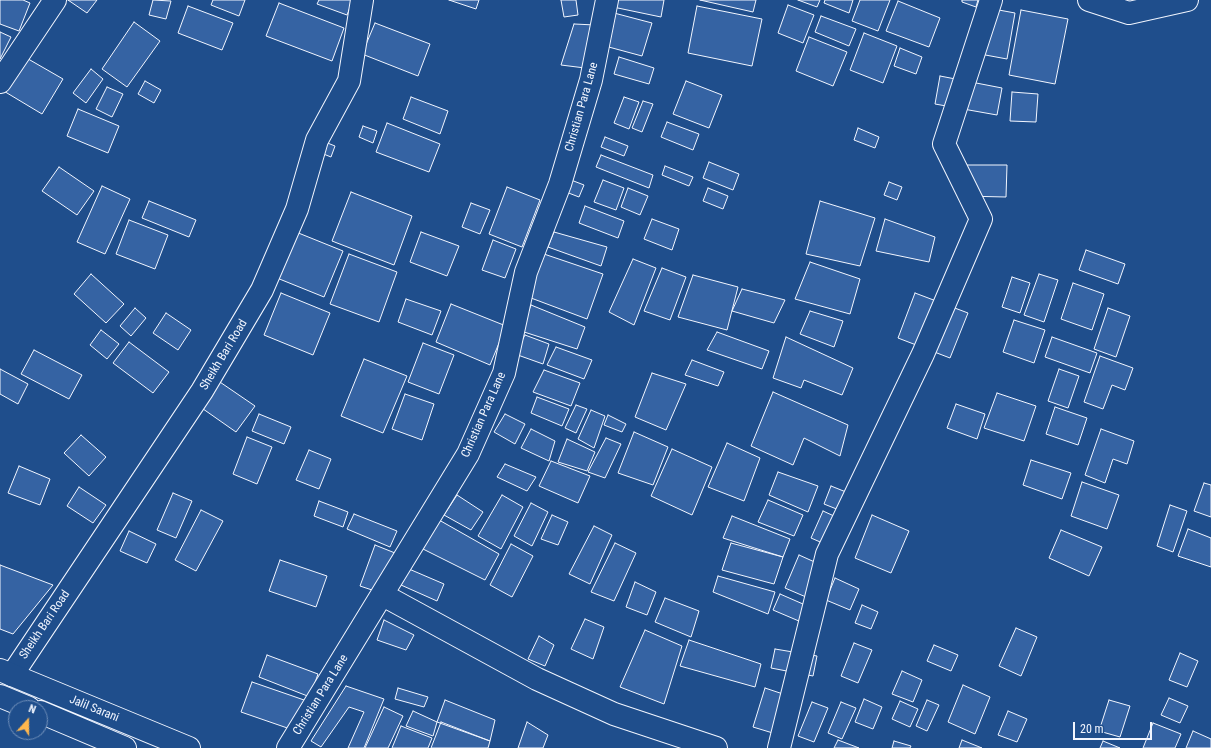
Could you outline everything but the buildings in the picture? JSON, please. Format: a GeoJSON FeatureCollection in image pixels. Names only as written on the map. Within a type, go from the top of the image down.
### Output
{"type":"FeatureCollection","features":[{"type":"Feature","properties":{"kind":"street"},"geometry":{"type":"LineString","coordinates":[[0,82],[55,0]]}},
{"type":"Feature","properties":{"kind":"street","name":"Sheikh Bari Road"},"geometry":{"type":"LineString","coordinates":[[6,673],[202,392],[262,290],[298,209],[317,140],[349,81],[362,0]]}},
{"type":"Feature","properties":{"kind":"street","name":"Christian Para Lane"},"geometry":{"type":"LineString","coordinates":[[288,748],[468,454],[504,373],[526,272],[560,184],[591,80],[607,0]]}},
{"type":"Feature","properties":{"kind":"street"},"geometry":{"type":"LineString","coordinates":[[779,748],[827,554],[923,354],[981,219],[944,144],[991,0]]}},
{"type":"Feature","properties":{"kind":"street"},"geometry":{"type":"LineString","coordinates":[[1102,2],[1129,13],[1187,0]]}},
{"type":"Feature","properties":{"kind":"street"},"geometry":{"type":"LineString","coordinates":[[383,595],[537,679],[607,711],[716,748]]}},
{"type":"Feature","properties":{"kind":"street","name":"Jalil Sarani"},"geometry":{"type":"LineString","coordinates":[[6,673],[189,748]]}},
{"type":"Feature","properties":{"kind":"street"},"geometry":{"type":"LineString","coordinates":[[0,696],[10,700]]}},
{"type":"Feature","properties":{"kind":"street","name":"Jalil Sarani"},"geometry":{"type":"LineString","coordinates":[[48,715],[125,748]]}}]}
